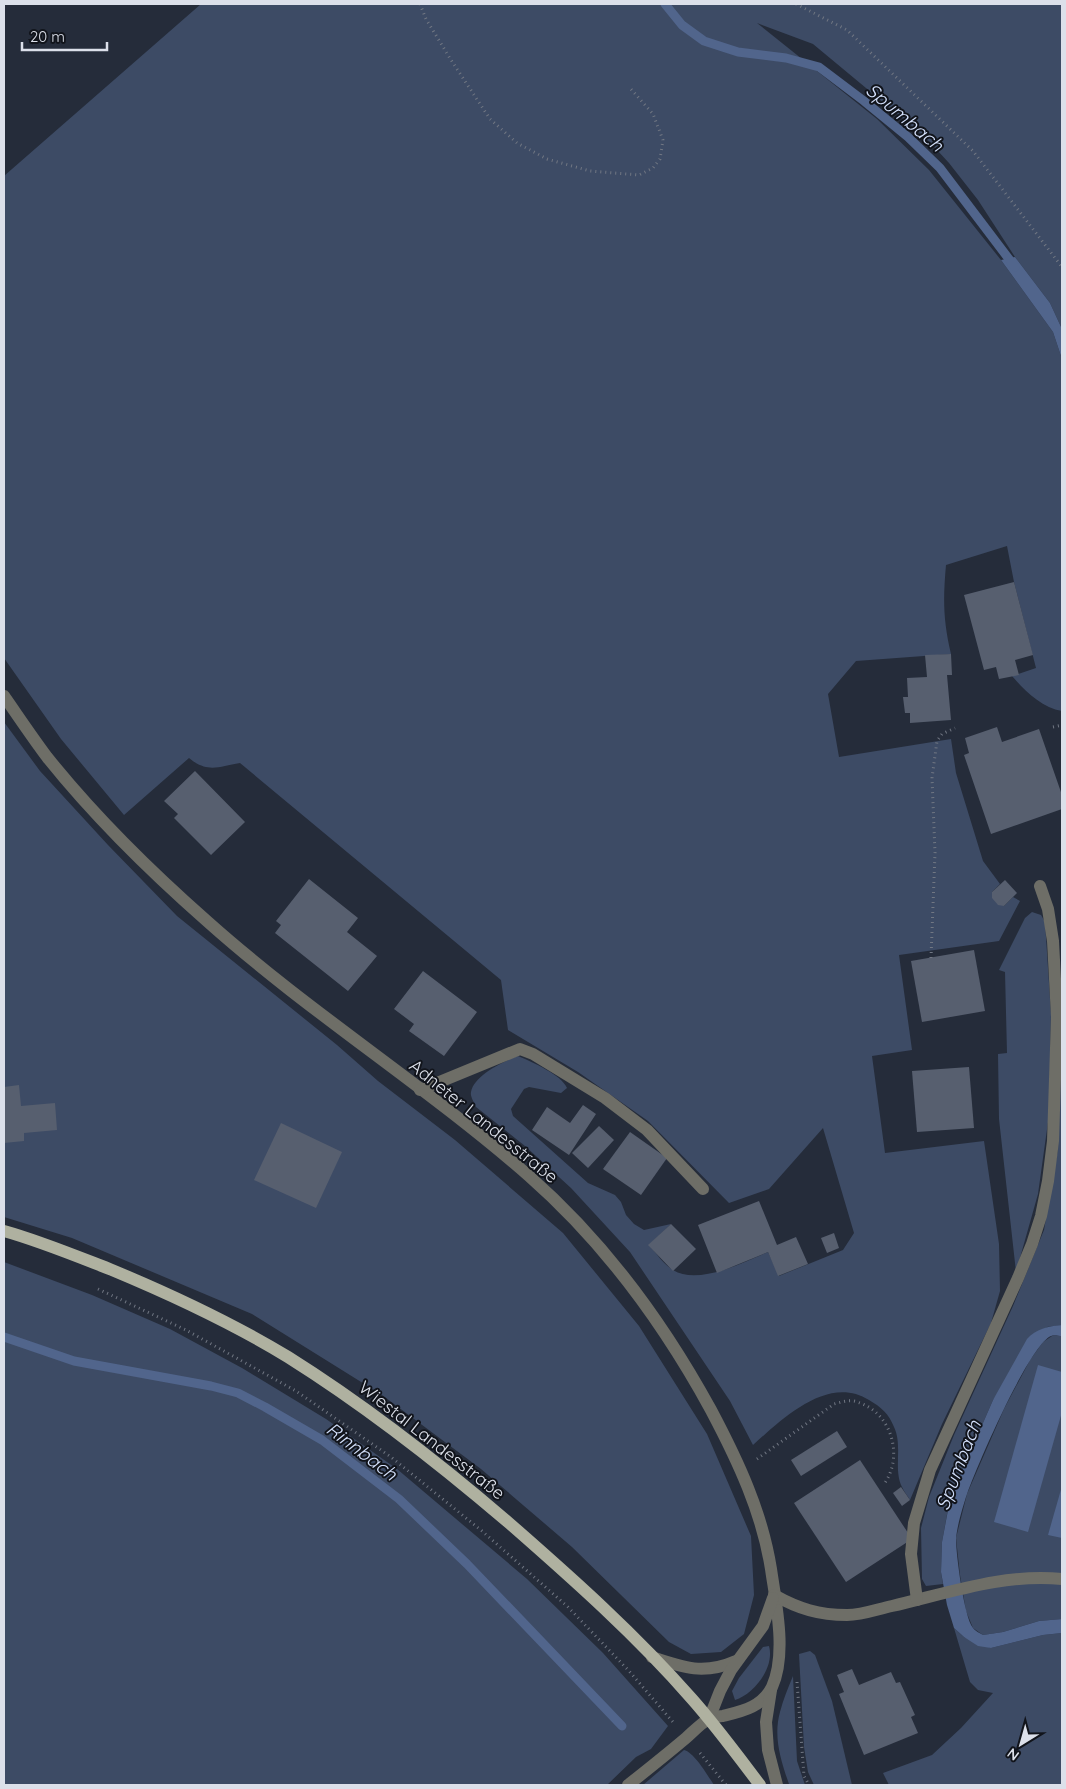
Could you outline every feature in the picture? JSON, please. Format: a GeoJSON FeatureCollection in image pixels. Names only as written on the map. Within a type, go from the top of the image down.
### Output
{"type":"FeatureCollection","features":[{"type":"Feature","properties":{"kind":"main road","name":"Wiestal Landesstraße"},"geometry":{"type":"LineString","coordinates":[[4,1231],[76,1256],[125,1276],[228,1323],[286,1356],[353,1400],[417,1447],[485,1502],[605,1609],[709,1719],[760,1785]]}},
{"type":"Feature","properties":{"kind":"street","name":"Adneter Landesstraße"},"geometry":{"type":"LineString","coordinates":[[4,696],[47,756],[100,818],[154,874],[211,926],[265,970],[475,1132],[531,1178],[584,1230],[630,1286],[688,1368],[729,1445],[759,1516],[767,1544],[774,1595],[763,1626],[731,1670],[709,1719]]}},
{"type":"Feature","properties":{"kind":"street"},"geometry":{"type":"LineString","coordinates":[[917,1600],[911,1554],[914,1523],[930,1470],[1025,1261],[1041,1216],[1048,1181],[1053,1141],[1057,1017],[1053,941],[1048,909],[1040,886]]}},
{"type":"Feature","properties":{"kind":"street"},"geometry":{"type":"LineString","coordinates":[[420,1090],[520,1048],[606,1098],[647,1130],[703,1189]]}},
{"type":"Feature","properties":{"kind":"street"},"geometry":{"type":"LineString","coordinates":[[774,1595],[794,1606],[810,1611],[849,1615],[974,1586],[1019,1579],[1049,1577],[1062,1579]]}},
{"type":"Feature","properties":{"kind":"street"},"geometry":{"type":"LineString","coordinates":[[774,1595],[779,1632],[779,1667],[771,1690],[766,1722],[768,1750],[777,1785]]}},
{"type":"Feature","properties":{"kind":"street"},"geometry":{"type":"LineString","coordinates":[[652,1657],[693,1669],[722,1667],[738,1660]]}},
{"type":"Feature","properties":{"kind":"street"},"geometry":{"type":"LineString","coordinates":[[628,1785],[709,1719],[747,1710],[760,1702],[771,1690]]}},
{"type":"Feature","properties":{"kind":"path"},"geometry":{"type":"LineString","coordinates":[[420,4],[426,19],[490,119],[517,143],[547,159],[590,171],[639,175],[653,168],[660,159],[663,140],[653,114],[630,88]]}},
{"type":"Feature","properties":{"kind":"path"},"geometry":{"type":"LineString","coordinates":[[796,4],[847,30],[974,151],[1062,268]]}},
{"type":"Feature","properties":{"kind":"path"},"geometry":{"type":"LineString","coordinates":[[1053,727],[1062,725]]}},
{"type":"Feature","properties":{"kind":"path"},"geometry":{"type":"LineString","coordinates":[[931,958],[935,853],[932,778],[937,741],[942,734],[955,728]]}},
{"type":"Feature","properties":{"kind":"path"},"geometry":{"type":"LineString","coordinates":[[96,1288],[186,1330],[296,1390],[391,1457],[482,1531],[568,1607],[629,1671],[715,1769],[726,1785]]}},
{"type":"Feature","properties":{"kind":"path"},"geometry":{"type":"LineString","coordinates":[[740,1471],[834,1404],[846,1401],[857,1402],[868,1408],[880,1416],[887,1425],[892,1439],[894,1456],[889,1477],[884,1484]]}},
{"type":"Feature","properties":{"kind":"path"},"geometry":{"type":"LineString","coordinates":[[796,1674],[804,1776],[809,1785]]}},
{"type":"Feature","properties":{"kind":"shaded area"},"geometry":{"type":"Polygon","coordinates":[[[201,4],[1062,4],[1062,329],[1050,303],[1015,257],[978,200],[949,163],[925,137],[813,44],[757,23],[877,119],[929,170],[1001,260],[1053,332],[1062,359],[1062,711],[1041,703],[1028,693],[1012,676],[1036,668],[1014,582],[1007,546],[946,565],[944,610],[951,654],[856,661],[828,694],[839,757],[951,739],[956,773],[983,861],[1000,884],[992,892],[1004,906],[1013,897],[1020,901],[999,941],[899,955],[912,1050],[872,1056],[885,1153],[984,1141],[999,1244],[1000,1291],[991,1323],[942,1424],[910,1500],[899,1480],[898,1442],[892,1422],[877,1405],[853,1393],[838,1392],[806,1403],[778,1423],[753,1445],[730,1401],[630,1252],[571,1188],[525,1146],[476,1107],[471,1092],[473,1086],[483,1074],[518,1056],[546,1069],[559,1078],[567,1088],[561,1093],[529,1087],[524,1089],[511,1109],[513,1116],[588,1183],[615,1195],[621,1202],[626,1215],[634,1224],[644,1230],[671,1224],[649,1245],[666,1265],[683,1274],[708,1274],[721,1271],[768,1252],[779,1276],[843,1250],[854,1233],[823,1128],[769,1189],[729,1203],[648,1121],[578,1072],[508,1030],[501,980],[240,763],[213,768],[201,766],[189,758],[124,815],[61,739],[4,658],[4,176],[201,4]]]}},
{"type":"Feature","properties":{"kind":"shaded area"},"geometry":{"type":"Polygon","coordinates":[[[1015,257],[1050,303],[1062,329],[1062,359],[1053,332],[1001,260],[1015,257]]]}},
{"type":"Feature","properties":{"kind":"shaded area"},"geometry":{"type":"Polygon","coordinates":[[[4,722],[40,771],[177,916],[337,1045],[378,1081],[455,1140],[563,1233],[639,1326],[707,1434],[751,1536],[754,1595],[744,1634],[721,1652],[691,1654],[669,1642],[572,1547],[481,1469],[382,1395],[252,1314],[72,1238],[4,1217],[4,722]]]}},
{"type":"Feature","properties":{"kind":"shaded area"},"geometry":{"type":"Polygon","coordinates":[[[1032,912],[1041,915],[1045,922],[1051,1014],[1049,1115],[1038,1194],[1016,1272],[999,1119],[998,1054],[1007,1053],[1005,972],[999,970],[1025,918],[1032,912]]]}},
{"type":"Feature","properties":{"kind":"shaded area"},"geometry":{"type":"Polygon","coordinates":[[[1062,1019],[1062,1325],[1047,1327],[993,1400],[956,1485],[948,1509],[942,1542],[941,1572],[943,1584],[926,1586],[922,1579],[921,1528],[929,1497],[954,1435],[1013,1306],[1044,1230],[1058,1149],[1062,1019]]]}},
{"type":"Feature","properties":{"kind":"shaded area"},"geometry":{"type":"Polygon","coordinates":[[[4,1262],[92,1295],[170,1329],[242,1368],[326,1419],[397,1469],[527,1579],[603,1653],[668,1726],[651,1749],[636,1757],[607,1785],[4,1785],[4,1262]]]}},
{"type":"Feature","properties":{"kind":"shaded area"},"geometry":{"type":"Polygon","coordinates":[[[1062,1325],[1062,1336],[1051,1336],[1041,1344],[1017,1383],[1004,1409],[967,1494],[956,1539],[964,1599],[970,1622],[975,1630],[983,1635],[1003,1632],[1039,1621],[1062,1619],[1062,1633],[1043,1635],[991,1648],[978,1646],[954,1628],[947,1605],[941,1572],[942,1542],[948,1510],[956,1485],[993,1400],[1027,1339],[1043,1329],[1062,1325]]]}},
{"type":"Feature","properties":{"kind":"shaded area"},"geometry":{"type":"Polygon","coordinates":[[[1052,1336],[1062,1336],[1062,1619],[1039,1621],[1003,1632],[983,1635],[973,1628],[966,1611],[956,1538],[967,1494],[1004,1409],[1030,1360],[1043,1342],[1052,1336]]]}},
{"type":"Feature","properties":{"kind":"shaded area"},"geometry":{"type":"Polygon","coordinates":[[[1038,1365],[1062,1372],[1062,1412],[1028,1532],[994,1522],[1038,1365]]]}},
{"type":"Feature","properties":{"kind":"shaded area"},"geometry":{"type":"Polygon","coordinates":[[[1062,1486],[1062,1538],[1048,1535],[1062,1486]]]}},
{"type":"Feature","properties":{"kind":"shaded area"},"geometry":{"type":"Polygon","coordinates":[[[954,1628],[964,1637],[991,1648],[1043,1635],[1062,1633],[1062,1785],[889,1785],[883,1773],[932,1755],[961,1728],[993,1693],[978,1690],[970,1682],[954,1628]]]}},
{"type":"Feature","properties":{"kind":"shaded area"},"geometry":{"type":"Polygon","coordinates":[[[769,1646],[769,1662],[761,1679],[749,1692],[735,1700],[732,1691],[739,1678],[763,1647],[769,1646]]]}},
{"type":"Feature","properties":{"kind":"shaded area"},"geometry":{"type":"Polygon","coordinates":[[[810,1651],[815,1655],[832,1701],[852,1785],[814,1785],[808,1772],[804,1747],[799,1654],[810,1651]]]}},
{"type":"Feature","properties":{"kind":"shaded area"},"geometry":{"type":"Polygon","coordinates":[[[793,1676],[797,1761],[805,1785],[789,1784],[781,1758],[777,1731],[784,1698],[793,1676]]]}},
{"type":"Feature","properties":{"kind":"shaded area"},"geometry":{"type":"Polygon","coordinates":[[[684,1750],[692,1755],[705,1770],[714,1785],[643,1785],[684,1750]]]}},
{"type":"Feature","properties":{"kind":"building"},"geometry":{"type":"Polygon","coordinates":[[[1014,582],[1033,655],[1015,660],[1019,675],[999,679],[996,667],[984,670],[964,595],[1014,582]]]}},
{"type":"Feature","properties":{"kind":"building"},"geometry":{"type":"Polygon","coordinates":[[[951,654],[952,675],[947,675],[951,720],[910,723],[910,713],[905,713],[903,697],[908,697],[907,678],[927,677],[925,655],[951,654]]]}},
{"type":"Feature","properties":{"kind":"building"},"geometry":{"type":"Polygon","coordinates":[[[997,727],[1002,742],[1039,729],[1062,795],[1062,809],[991,834],[964,755],[969,753],[965,738],[997,727]]]}},
{"type":"Feature","properties":{"kind":"building"},"geometry":{"type":"Polygon","coordinates":[[[195,771],[245,822],[211,855],[174,818],[178,814],[164,801],[195,771]]]}},
{"type":"Feature","properties":{"kind":"building"},"geometry":{"type":"Polygon","coordinates":[[[309,879],[358,918],[347,932],[377,956],[348,991],[275,933],[281,925],[276,921],[309,879]]]}},
{"type":"Feature","properties":{"kind":"building"},"geometry":{"type":"Polygon","coordinates":[[[1005,880],[1017,893],[1004,906],[998,905],[992,898],[992,892],[1005,880]]]}},
{"type":"Feature","properties":{"kind":"building"},"geometry":{"type":"Polygon","coordinates":[[[974,950],[985,1011],[922,1022],[911,961],[974,950]]]}},
{"type":"Feature","properties":{"kind":"building"},"geometry":{"type":"Polygon","coordinates":[[[423,971],[477,1012],[444,1056],[409,1031],[414,1024],[394,1009],[423,971]]]}},
{"type":"Feature","properties":{"kind":"building"},"geometry":{"type":"Polygon","coordinates":[[[969,1067],[974,1128],[917,1132],[912,1071],[969,1067]]]}},
{"type":"Feature","properties":{"kind":"building"},"geometry":{"type":"Polygon","coordinates":[[[19,1085],[21,1106],[55,1103],[57,1130],[24,1133],[24,1141],[4,1143],[4,1087],[19,1085]]]}},
{"type":"Feature","properties":{"kind":"building"},"geometry":{"type":"Polygon","coordinates":[[[583,1105],[596,1114],[569,1155],[532,1130],[547,1107],[570,1123],[583,1105]]]}},
{"type":"Feature","properties":{"kind":"building"},"geometry":{"type":"Polygon","coordinates":[[[281,1123],[342,1152],[316,1208],[254,1180],[281,1123]]]}},
{"type":"Feature","properties":{"kind":"building"},"geometry":{"type":"Polygon","coordinates":[[[599,1126],[614,1140],[588,1168],[572,1153],[599,1126]]]}},
{"type":"Feature","properties":{"kind":"building"},"geometry":{"type":"Polygon","coordinates":[[[630,1132],[667,1158],[641,1195],[603,1169],[630,1132]]]}},
{"type":"Feature","properties":{"kind":"building"},"geometry":{"type":"Polygon","coordinates":[[[759,1201],[777,1245],[796,1237],[808,1264],[778,1276],[768,1252],[717,1273],[698,1225],[759,1201]]]}},
{"type":"Feature","properties":{"kind":"building"},"geometry":{"type":"Polygon","coordinates":[[[671,1224],[696,1249],[673,1271],[648,1245],[671,1224]]]}},
{"type":"Feature","properties":{"kind":"building"},"geometry":{"type":"Polygon","coordinates":[[[834,1233],[839,1248],[827,1253],[821,1238],[834,1233]]]}},
{"type":"Feature","properties":{"kind":"building"},"geometry":{"type":"Polygon","coordinates":[[[837,1431],[847,1447],[801,1476],[791,1460],[837,1431]]]}},
{"type":"Feature","properties":{"kind":"building"},"geometry":{"type":"Polygon","coordinates":[[[860,1460],[912,1539],[846,1582],[794,1503],[860,1460]]]}},
{"type":"Feature","properties":{"kind":"building"},"geometry":{"type":"Polygon","coordinates":[[[901,1487],[910,1500],[902,1506],[893,1493],[901,1487]]]}},
{"type":"Feature","properties":{"kind":"building"},"geometry":{"type":"Polygon","coordinates":[[[852,1669],[859,1685],[891,1672],[896,1683],[900,1682],[915,1715],[911,1717],[918,1733],[864,1755],[839,1694],[844,1692],[837,1675],[852,1669]]]}},
{"type":"Feature","properties":{"kind":"waterway","name":"Spumbach"},"geometry":{"type":"LineString","coordinates":[[665,4],[682,25],[704,41],[738,52],[786,58],[819,67],[908,137],[940,168],[1015,267]]}},
{"type":"Feature","properties":{"kind":"waterway","name":"Rinnbach"},"geometry":{"type":"LineString","coordinates":[[4,1337],[74,1361],[211,1386],[238,1393],[322,1440],[399,1499],[467,1564],[622,1726]]}}]}
